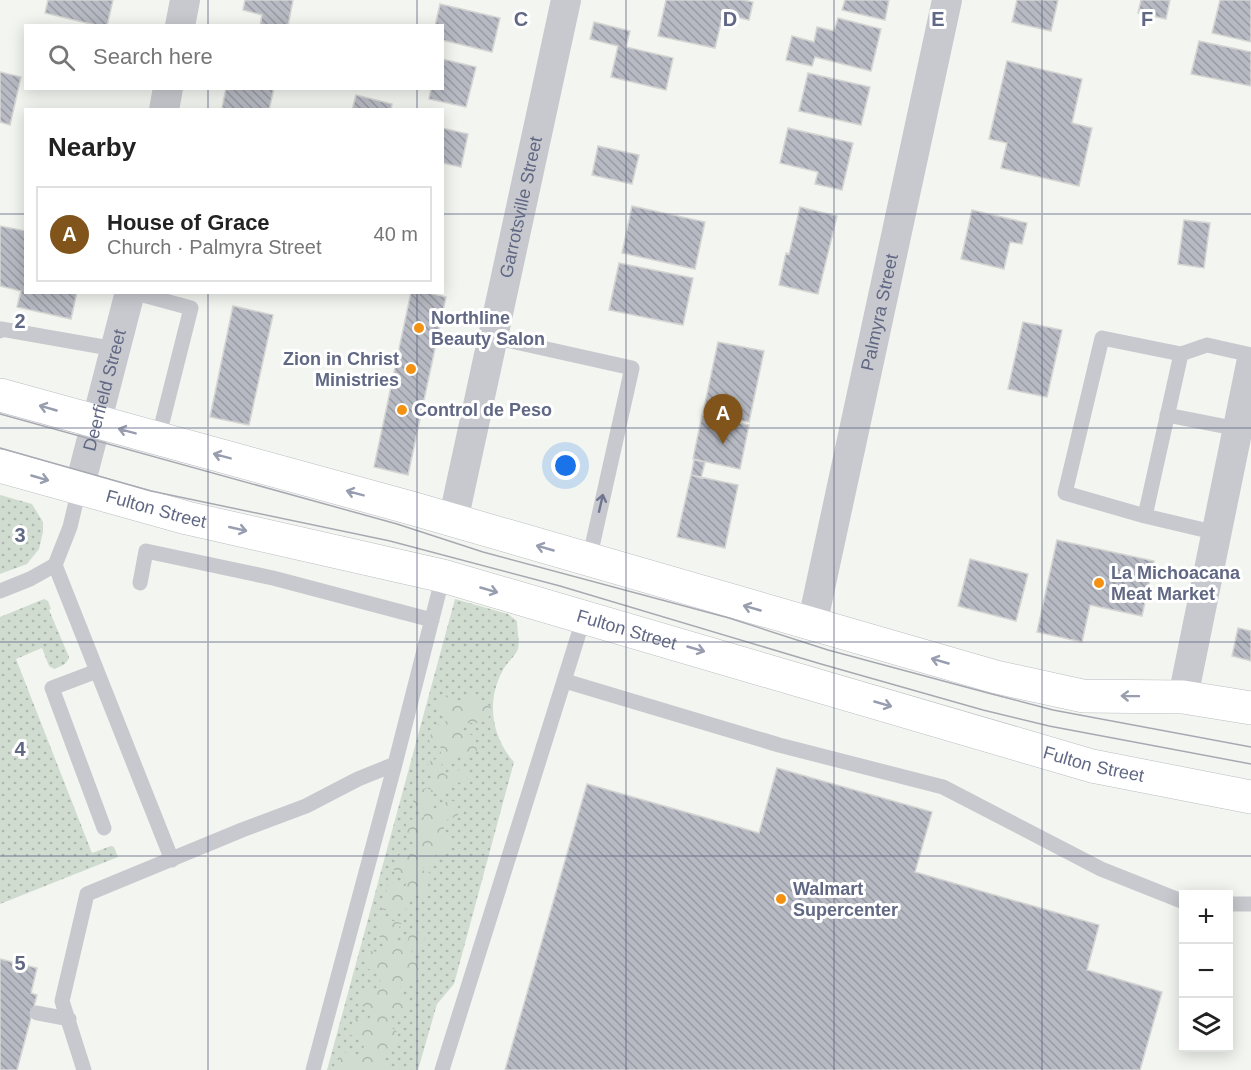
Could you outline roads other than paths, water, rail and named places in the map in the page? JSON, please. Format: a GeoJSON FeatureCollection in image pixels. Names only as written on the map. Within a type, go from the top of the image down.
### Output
{"type":"FeatureCollection","features":[{"type":"Feature","properties":{"kind":"main road"},"geometry":{"type":"LineString","coordinates":[[0,395],[453,521],[996,677],[1083,696],[1183,697],[1251,708]]}},
{"type":"Feature","properties":{"kind":"main road","name":"Fulton Street"},"geometry":{"type":"LineString","coordinates":[[0,466],[187,518],[443,576],[1092,765],[1251,797]]}},
{"type":"Feature","properties":{"kind":"street"},"geometry":{"type":"LineString","coordinates":[[180,24],[185,0]]}},
{"type":"Feature","properties":{"kind":"street","name":"Garrotsville Street"},"geometry":{"type":"LineString","coordinates":[[453,521],[566,0]]}},
{"type":"Feature","properties":{"kind":"street","name":"Palmyra Street"},"geometry":{"type":"LineString","coordinates":[[812,625],[947,0]]}},
{"type":"Feature","properties":{"kind":"street"},"geometry":{"type":"LineString","coordinates":[[165,108],[168,90]]}},
{"type":"Feature","properties":{"kind":"street","name":"Deerfield Street"},"geometry":{"type":"LineString","coordinates":[[79,489],[130,294]]}},
{"type":"Feature","properties":{"kind":"street"},"geometry":{"type":"LineString","coordinates":[[1183,697],[1251,364]]}},
{"type":"Feature","properties":{"kind":"lane"},"geometry":{"type":"LineString","coordinates":[[138,294],[191,308],[158,439]]}},
{"type":"Feature","properties":{"kind":"lane"},"geometry":{"type":"LineString","coordinates":[[0,331],[1,329],[115,348]]}},
{"type":"Feature","properties":{"kind":"lane"},"geometry":{"type":"LineString","coordinates":[[493,338],[632,368],[589,560]]}},
{"type":"Feature","properties":{"kind":"lane"},"geometry":{"type":"LineString","coordinates":[[1217,533],[1144,516],[1065,493],[1102,338],[1181,354],[1207,345],[1251,355]]}},
{"type":"Feature","properties":{"kind":"lane"},"geometry":{"type":"LineString","coordinates":[[1144,516],[1181,354]]}},
{"type":"Feature","properties":{"kind":"lane"},"geometry":{"type":"LineString","coordinates":[[1167,415],[1238,429]]}},
{"type":"Feature","properties":{"kind":"lane"},"geometry":{"type":"LineString","coordinates":[[0,591],[30,579],[55,565],[70,527],[79,489]]}},
{"type":"Feature","properties":{"kind":"lane"},"geometry":{"type":"LineString","coordinates":[[140,583],[146,551],[273,578],[432,621]]}},
{"type":"Feature","properties":{"kind":"lane"},"geometry":{"type":"LineString","coordinates":[[55,565],[172,860]]}},
{"type":"Feature","properties":{"kind":"lane"},"geometry":{"type":"LineString","coordinates":[[313,1070],[443,576]]}},
{"type":"Feature","properties":{"kind":"lane"},"geometry":{"type":"LineString","coordinates":[[442,1070],[584,617]]}},
{"type":"Feature","properties":{"kind":"lane"},"geometry":{"type":"LineString","coordinates":[[97,671],[52,688],[104,828]]}},
{"type":"Feature","properties":{"kind":"lane"},"geometry":{"type":"LineString","coordinates":[[564,681],[779,745],[943,787],[1101,869],[1179,900]]}},
{"type":"Feature","properties":{"kind":"lane"},"geometry":{"type":"LineString","coordinates":[[84,1070],[62,1000],[87,894],[306,806],[358,779],[395,764]]}},
{"type":"Feature","properties":{"kind":"lane"},"geometry":{"type":"LineString","coordinates":[[1233,904],[1251,904]]}},
{"type":"Feature","properties":{"kind":"lane"},"geometry":{"type":"LineString","coordinates":[[37,1012],[69,1019]]}},
{"type":"Feature","properties":{"kind":"tram line"},"geometry":{"type":"LineString","coordinates":[[0,414],[397,524],[483,552],[729,618],[828,650],[988,693],[1053,710],[1251,747]]}},
{"type":"Feature","properties":{"kind":"tram line"},"geometry":{"type":"LineString","coordinates":[[0,448],[151,491],[390,541],[560,586],[983,710],[1049,726],[1251,764]]}},
{"type":"Feature","properties":{"kind":"place","name":"Northline Beauty Salon"},"geometry":{"type":"Point","coordinates":[419,328]}},
{"type":"Feature","properties":{"kind":"place","name":"Zion in Christ Ministries"},"geometry":{"type":"Point","coordinates":[411,369]}},
{"type":"Feature","properties":{"kind":"place","name":"Control de Peso"},"geometry":{"type":"Point","coordinates":[402,410]}},
{"type":"Feature","properties":{"kind":"place","name":"House of Grace"},"geometry":{"type":"Point","coordinates":[723,444]}},
{"type":"Feature","properties":{"kind":"place","name":"La Michoacana Meat Market"},"geometry":{"type":"Point","coordinates":[1099,583]}},
{"type":"Feature","properties":{"kind":"place","name":"Walmart Supercenter"},"geometry":{"type":"Point","coordinates":[781,899]}}]}
